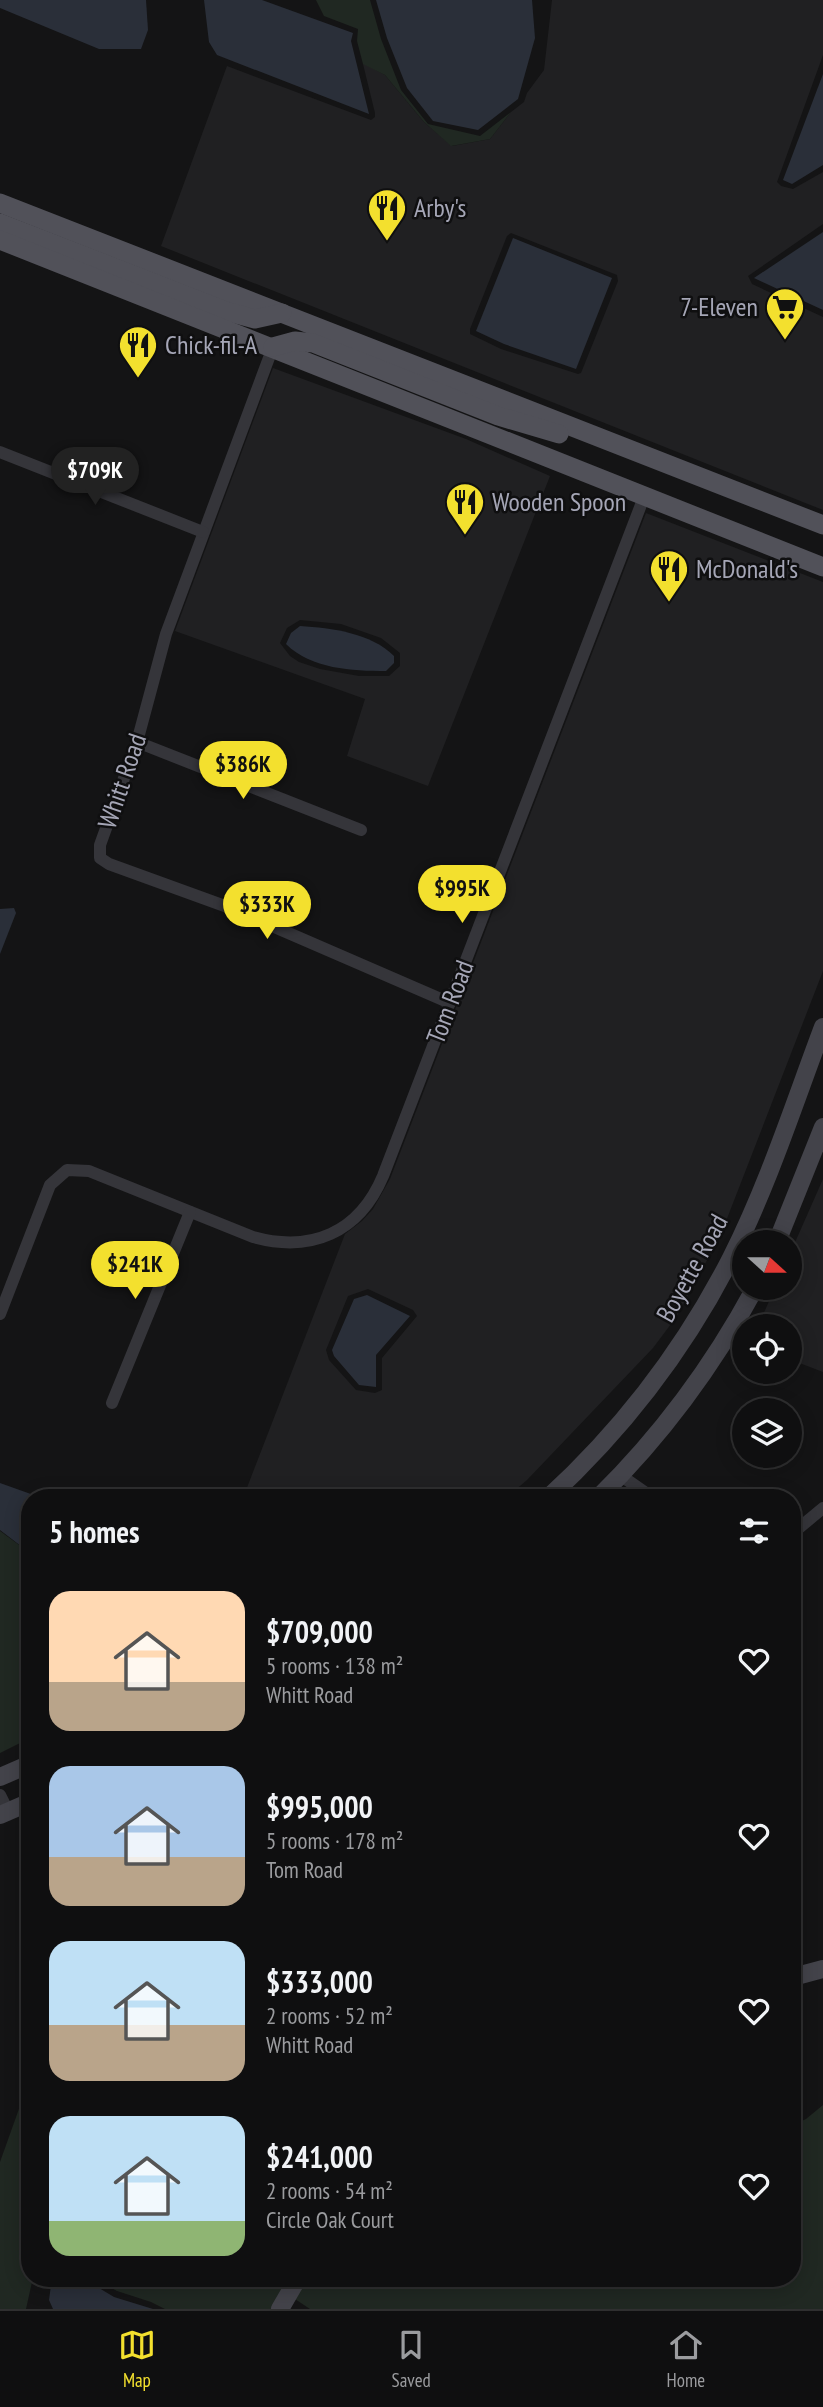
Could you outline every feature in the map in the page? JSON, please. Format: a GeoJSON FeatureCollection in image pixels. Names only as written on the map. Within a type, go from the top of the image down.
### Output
{"type":"FeatureCollection","features":[{"type":"Feature","properties":{"kind":"main road"},"geometry":{"type":"LineString","coordinates":[[0,203],[823,525]]}},
{"type":"Feature","properties":{"kind":"main road"},"geometry":{"type":"LineString","coordinates":[[0,223],[229,313],[256,318],[282,313]]}},
{"type":"Feature","properties":{"kind":"main road"},"geometry":{"type":"LineString","coordinates":[[0,240],[823,567]]}},
{"type":"Feature","properties":{"kind":"main road"},"geometry":{"type":"LineString","coordinates":[[273,347],[295,341],[313,343],[498,416],[558,434],[596,436]]}},
{"type":"Feature","properties":{"kind":"main road","name":"Boyette Road"},"geometry":{"type":"LineString","coordinates":[[558,1489],[632,1409],[708,1300],[747,1225],[823,1027]]}},
{"type":"Feature","properties":{"kind":"main road"},"geometry":{"type":"LineString","coordinates":[[782,1230],[823,1127]]}},
{"type":"Feature","properties":{"kind":"main road"},"geometry":{"type":"LineString","coordinates":[[607,1489],[654,1437],[692,1389],[720,1349],[748,1300]]}},
{"type":"Feature","properties":{"kind":"main road"},"geometry":{"type":"LineString","coordinates":[[0,1777],[21,1768]]}},
{"type":"Feature","properties":{"kind":"main road"},"geometry":{"type":"LineString","coordinates":[[3,1807],[21,1804]]}},
{"type":"Feature","properties":{"kind":"main road"},"geometry":{"type":"LineString","coordinates":[[801,1975],[823,1969]]}},
{"type":"Feature","properties":{"kind":"main road"},"geometry":{"type":"LineString","coordinates":[[281,2309],[293,2287]]}},
{"type":"Feature","properties":{"kind":"street","name":"Whitt Road"},"geometry":{"type":"LineString","coordinates":[[273,347],[166,634],[137,742],[100,845],[100,858],[104,862],[233,909],[450,1003]]}},
{"type":"Feature","properties":{"kind":"street"},"geometry":{"type":"LineString","coordinates":[[0,452],[203,532]]}},
{"type":"Feature","properties":{"kind":"street","name":"Tom Road"},"geometry":{"type":"LineString","coordinates":[[0,1314],[50,1185],[67,1170],[89,1171],[253,1237],[285,1244],[312,1241],[329,1235],[347,1224],[367,1205],[380,1184],[644,497]]}},
{"type":"Feature","properties":{"kind":"street"},"geometry":{"type":"LineString","coordinates":[[137,742],[362,830]]}},
{"type":"Feature","properties":{"kind":"street"},"geometry":{"type":"LineString","coordinates":[[112,1404],[190,1212]]}},
{"type":"Feature","properties":{"kind":"street"},"geometry":{"type":"LineString","coordinates":[[620,1475],[640,1489]]}},
{"type":"Feature","properties":{"kind":"street"},"geometry":{"type":"LineString","coordinates":[[801,1526],[823,1508]]}},
{"type":"Feature","properties":{"kind":"shaded area"},"geometry":{"type":"Polygon","coordinates":[[[0,0],[146,0],[148,30],[141,49],[99,49],[0,8],[0,0]]]}},
{"type":"Feature","properties":{"kind":"shaded area"},"geometry":{"type":"Polygon","coordinates":[[[204,0],[262,0],[353,33],[351,41],[369,114],[217,55],[209,42],[204,0]]]}},
{"type":"Feature","properties":{"kind":"shaded area"},"geometry":{"type":"Polygon","coordinates":[[[316,0],[370,0],[381,39],[401,90],[428,124],[480,136],[511,112],[490,139],[451,146],[424,122],[385,75],[363,64],[357,41],[358,29],[324,16],[316,0]]]}},
{"type":"Feature","properties":{"kind":"shaded area"},"geometry":{"type":"Polygon","coordinates":[[[376,0],[532,0],[535,38],[518,99],[478,130],[433,121],[407,88],[387,38],[376,0]]]}},
{"type":"Feature","properties":{"kind":"shaded area"},"geometry":{"type":"Polygon","coordinates":[[[552,0],[823,0],[823,55],[777,182],[793,189],[823,172],[823,224],[748,276],[752,284],[823,317],[823,510],[161,246],[227,66],[371,120],[375,113],[365,64],[385,75],[424,122],[452,146],[490,139],[511,112],[524,102],[527,93],[544,70],[552,0]],[[511,233],[507,236],[470,334],[501,349],[581,373],[618,281],[617,275],[511,233]]]}},
{"type":"Feature","properties":{"kind":"shaded area"},"geometry":{"type":"Polygon","coordinates":[[[823,74],[823,165],[792,184],[783,180],[823,74]]]}},
{"type":"Feature","properties":{"kind":"shaded area"},"geometry":{"type":"Polygon","coordinates":[[[823,232],[823,310],[754,278],[823,232]]]}},
{"type":"Feature","properties":{"kind":"shaded area"},"geometry":{"type":"Polygon","coordinates":[[[513,238],[612,278],[576,369],[504,344],[476,331],[513,238]]]}},
{"type":"Feature","properties":{"kind":"shaded area"},"geometry":{"type":"Polygon","coordinates":[[[273,368],[466,439],[550,476],[428,786],[347,756],[365,699],[175,631],[273,368]],[[300,620],[287,628],[280,643],[290,656],[299,662],[320,669],[359,676],[389,676],[400,666],[400,653],[381,638],[341,624],[300,620]]]}},
{"type":"Feature","properties":{"kind":"shaded area"},"geometry":{"type":"Polygon","coordinates":[[[646,513],[823,582],[823,971],[721,1234],[677,1316],[653,1348],[516,1489],[246,1489],[345,1234],[373,1209],[390,1179],[646,513]],[[368,1289],[348,1296],[326,1350],[329,1360],[356,1390],[375,1393],[382,1390],[382,1358],[417,1316],[413,1310],[368,1289]]]}},
{"type":"Feature","properties":{"kind":"shaded area"},"geometry":{"type":"Polygon","coordinates":[[[300,626],[338,630],[363,637],[385,648],[394,656],[394,663],[386,671],[360,670],[333,667],[307,659],[286,644],[291,633],[300,626]]]}},
{"type":"Feature","properties":{"kind":"shaded area"},"geometry":{"type":"Polygon","coordinates":[[[14,908],[16,913],[0,954],[0,909],[14,908]]]}},
{"type":"Feature","properties":{"kind":"shaded area"},"geometry":{"type":"Polygon","coordinates":[[[823,1179],[823,1372],[802,1364],[802,1314],[763,1314],[770,1300],[802,1300],[800,1230],[823,1179]]]}},
{"type":"Feature","properties":{"kind":"shaded area"},"geometry":{"type":"Polygon","coordinates":[[[367,1295],[410,1316],[376,1355],[376,1387],[359,1385],[332,1350],[354,1299],[367,1295]]]}},
{"type":"Feature","properties":{"kind":"shaded area"},"geometry":{"type":"Polygon","coordinates":[[[0,1483],[21,1490],[21,1546],[0,1530],[0,1483]]]}},
{"type":"Feature","properties":{"kind":"shaded area"},"geometry":{"type":"Polygon","coordinates":[[[0,1531],[21,1546],[21,1742],[0,1753],[0,1531]]]}},
{"type":"Feature","properties":{"kind":"shaded area"},"geometry":{"type":"Polygon","coordinates":[[[21,2103],[21,2287],[31,2287],[26,2309],[0,2309],[0,2162],[21,2103]]]}},
{"type":"Feature","properties":{"kind":"shaded area"},"geometry":{"type":"Polygon","coordinates":[[[823,2105],[823,2309],[310,2309],[295,2299],[302,2287],[801,2287],[801,2121],[823,2105]]]}},
{"type":"Feature","properties":{"kind":"shaded area"},"geometry":{"type":"Polygon","coordinates":[[[51,2287],[97,2287],[114,2297],[153,2309],[53,2309],[49,2300],[51,2287]]]}},
{"type":"Feature","properties":{"kind":"shaded area"},"geometry":{"type":"Polygon","coordinates":[[[110,2287],[285,2287],[272,2309],[165,2309],[110,2287]]]}},
{"type":"Feature","properties":{"kind":"place","name":"Arby's"},"geometry":{"type":"Point","coordinates":[387,242]}},
{"type":"Feature","properties":{"kind":"place","name":"7-Eleven"},"geometry":{"type":"Point","coordinates":[785,341]}},
{"type":"Feature","properties":{"kind":"place","name":"Chick-fil-A"},"geometry":{"type":"Point","coordinates":[138,379]}},
{"type":"Feature","properties":{"kind":"place","name":"Wooden Spoon"},"geometry":{"type":"Point","coordinates":[465,536]}},
{"type":"Feature","properties":{"kind":"place","name":"McDonald's"},"geometry":{"type":"Point","coordinates":[669,603]}}]}
